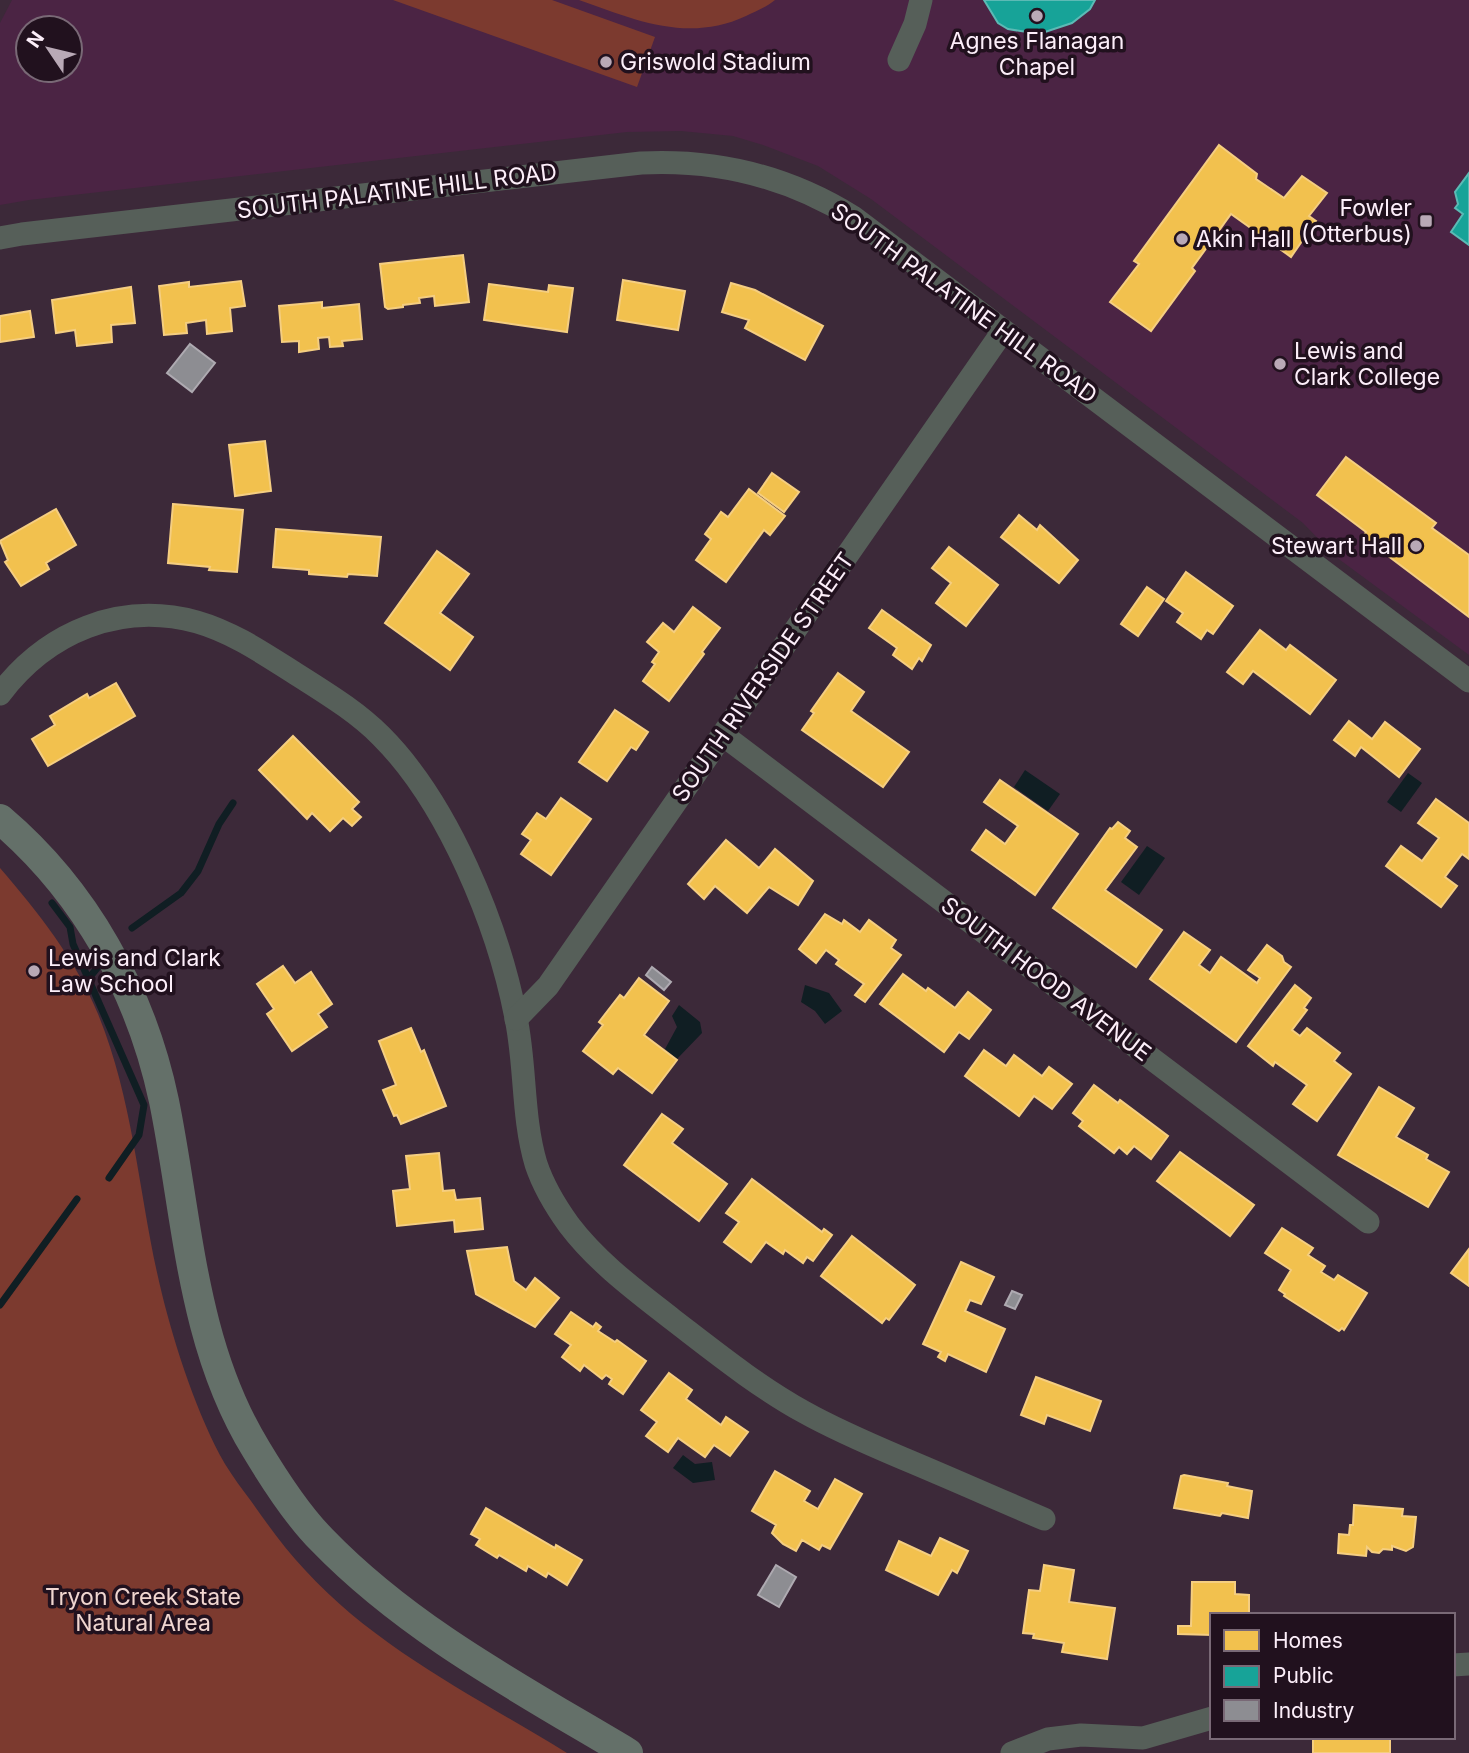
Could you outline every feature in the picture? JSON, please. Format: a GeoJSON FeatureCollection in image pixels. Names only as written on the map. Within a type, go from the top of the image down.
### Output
{"type":"FeatureCollection","features":[{"type":"Feature","properties":{"kind":"main road"},"geometry":{"type":"LineString","coordinates":[[0,819],[46,863],[72,895],[98,932],[136,1007],[155,1062],[164,1101],[191,1265],[213,1355],[229,1396],[254,1446],[274,1477],[319,1538],[378,1594],[442,1640],[628,1753]]}},
{"type":"Feature","properties":{"kind":"street"},"geometry":{"type":"LineString","coordinates":[[900,60],[915,24],[921,0]]}},
{"type":"Feature","properties":{"kind":"street","name":"SOUTH PALATINE HILL ROAD"},"geometry":{"type":"LineString","coordinates":[[0,239],[22,234],[641,163],[713,164],[769,177],[827,201],[853,216],[1469,681]]}},
{"type":"Feature","properties":{"kind":"street","name":"SOUTH RIVERSIDE STREET"},"geometry":{"type":"LineString","coordinates":[[516,1019],[548,986],[1003,331]]}},
{"type":"Feature","properties":{"kind":"street"},"geometry":{"type":"LineString","coordinates":[[0,694],[15,675],[46,647],[82,629],[112,621],[150,616],[183,618],[252,646],[355,713],[381,736],[425,792],[443,821],[483,907],[516,1019],[536,1164],[550,1195],[571,1227],[630,1287],[753,1381],[807,1414],[864,1442],[1044,1519]]}},
{"type":"Feature","properties":{"kind":"street","name":"SOUTH HOOD AVENUE"},"geometry":{"type":"LineString","coordinates":[[723,735],[1368,1222]]}},
{"type":"Feature","properties":{"kind":"street"},"geometry":{"type":"LineString","coordinates":[[1012,1753],[1048,1739],[1082,1735],[1143,1738],[1210,1719]]}},
{"type":"Feature","properties":{"kind":"shaded area","name":"Lewis and Clark College"},"geometry":{"type":"Polygon","coordinates":[[[12,0],[1469,0],[1469,655],[1336,557],[1303,523],[871,199],[818,166],[763,145],[733,136],[681,131],[627,132],[0,205],[0,23],[12,0]]]}},
{"type":"Feature","properties":{"kind":"shaded area"},"geometry":{"type":"Polygon","coordinates":[[[1025,770],[1060,794],[1048,811],[1014,787],[1025,770]]]}},
{"type":"Feature","properties":{"kind":"shaded area"},"geometry":{"type":"Polygon","coordinates":[[[1408,773],[1422,783],[1401,812],[1387,802],[1408,773]]]}},
{"type":"Feature","properties":{"kind":"shaded area"},"geometry":{"type":"Polygon","coordinates":[[[1147,846],[1165,858],[1139,895],[1121,882],[1147,846]]]}},
{"type":"Feature","properties":{"kind":"shaded area"},"geometry":{"type":"Polygon","coordinates":[[[805,985],[829,993],[842,1011],[825,1024],[815,1011],[801,1002],[805,985]]]}},
{"type":"Feature","properties":{"kind":"shaded area"},"geometry":{"type":"Polygon","coordinates":[[[679,1005],[700,1022],[702,1033],[677,1059],[665,1049],[677,1027],[672,1016],[679,1005]]]}},
{"type":"Feature","properties":{"kind":"shaded area"},"geometry":{"type":"Polygon","coordinates":[[[683,1455],[695,1464],[712,1462],[715,1480],[693,1483],[673,1468],[683,1455]]]}},
{"type":"Feature","properties":{"kind":"green space","name":"Griswold Stadium"},"geometry":{"type":"Polygon","coordinates":[[[393,0],[552,0],[655,37],[637,87],[393,0]]]}},
{"type":"Feature","properties":{"kind":"green space"},"geometry":{"type":"Polygon","coordinates":[[[579,0],[775,0],[757,11],[724,24],[682,28],[641,21],[579,0]]]}},
{"type":"Feature","properties":{"kind":"green space","name":"Tryon Creek State Natural Area"},"geometry":{"type":"Polygon","coordinates":[[[0,868],[55,937],[79,975],[98,1014],[120,1083],[154,1259],[174,1336],[197,1404],[228,1469],[298,1562],[333,1598],[364,1624],[464,1692],[567,1753],[0,1753],[0,868]]]}},
{"type":"Feature","properties":{"kind":"building: Homes","name":"Akin Hall"},"geometry":{"type":"Polygon","coordinates":[[[1219,145],[1257,174],[1256,179],[1284,198],[1302,176],[1327,193],[1309,216],[1316,221],[1291,257],[1231,214],[1192,268],[1195,271],[1151,331],[1110,302],[1139,264],[1134,261],[1219,145]]]}},
{"type":"Feature","properties":{"kind":"building: Homes"},"geometry":{"type":"Polygon","coordinates":[[[463,255],[469,302],[435,306],[434,296],[419,298],[420,303],[403,307],[385,307],[380,264],[463,255]]]}},
{"type":"Feature","properties":{"kind":"building: Homes"},"geometry":{"type":"Polygon","coordinates":[[[623,280],[685,291],[678,330],[617,320],[623,280]]]}},
{"type":"Feature","properties":{"kind":"building: Homes"},"geometry":{"type":"Polygon","coordinates":[[[241,281],[245,306],[230,308],[232,331],[207,334],[206,320],[186,323],[187,333],[164,335],[159,286],[189,282],[189,287],[241,281]]]}},
{"type":"Feature","properties":{"kind":"building: Homes"},"geometry":{"type":"Polygon","coordinates":[[[731,283],[755,290],[823,326],[805,360],[745,328],[749,320],[722,312],[731,283]]]}},
{"type":"Feature","properties":{"kind":"building: Homes"},"geometry":{"type":"Polygon","coordinates":[[[489,284],[548,292],[549,285],[573,288],[567,332],[484,320],[489,284]]]}},
{"type":"Feature","properties":{"kind":"building: Homes"},"geometry":{"type":"Polygon","coordinates":[[[131,287],[135,323],[111,325],[112,342],[77,346],[75,330],[56,333],[52,300],[131,287]]]}},
{"type":"Feature","properties":{"kind":"building: Homes"},"geometry":{"type":"Polygon","coordinates":[[[322,302],[322,308],[359,304],[362,339],[342,341],[343,346],[330,347],[329,337],[318,338],[319,349],[299,352],[299,341],[282,342],[279,306],[322,302]]]}},
{"type":"Feature","properties":{"kind":"building: Homes"},"geometry":{"type":"Polygon","coordinates":[[[30,311],[34,337],[0,342],[0,316],[30,311]]]}},
{"type":"Feature","properties":{"kind":"building: Homes"},"geometry":{"type":"Polygon","coordinates":[[[265,441],[271,491],[235,496],[229,445],[265,441]]]}},
{"type":"Feature","properties":{"kind":"building: Homes","name":"Stewart Hall"},"geometry":{"type":"Polygon","coordinates":[[[1346,457],[1436,523],[1432,528],[1469,555],[1469,617],[1363,537],[1366,532],[1317,495],[1346,457]]]}},
{"type":"Feature","properties":{"kind":"building: Homes"},"geometry":{"type":"Polygon","coordinates":[[[772,473],[799,492],[784,512],[758,493],[772,473]]]}},
{"type":"Feature","properties":{"kind":"building: Homes"},"geometry":{"type":"Polygon","coordinates":[[[749,489],[785,516],[770,535],[764,530],[726,582],[696,560],[711,539],[705,534],[721,512],[728,517],[749,489]]]}},
{"type":"Feature","properties":{"kind":"building: Homes"},"geometry":{"type":"Polygon","coordinates":[[[173,504],[243,510],[237,572],[168,563],[173,504]]]}},
{"type":"Feature","properties":{"kind":"building: Homes"},"geometry":{"type":"Polygon","coordinates":[[[56,509],[76,545],[46,563],[49,569],[21,586],[5,562],[8,560],[0,541],[56,509]]]}},
{"type":"Feature","properties":{"kind":"building: Homes"},"geometry":{"type":"Polygon","coordinates":[[[1019,515],[1037,530],[1040,525],[1078,560],[1059,583],[1001,537],[1019,515]]]}},
{"type":"Feature","properties":{"kind":"building: Homes"},"geometry":{"type":"Polygon","coordinates":[[[276,529],[381,537],[377,576],[309,574],[309,570],[273,567],[276,529]]]}},
{"type":"Feature","properties":{"kind":"building: Homes"},"geometry":{"type":"Polygon","coordinates":[[[949,547],[998,585],[966,626],[936,603],[951,583],[932,568],[949,547]]]}},
{"type":"Feature","properties":{"kind":"building: Homes"},"geometry":{"type":"Polygon","coordinates":[[[437,551],[469,574],[440,613],[473,637],[450,670],[385,623],[437,551]]]}},
{"type":"Feature","properties":{"kind":"building: Homes"},"geometry":{"type":"Polygon","coordinates":[[[1186,572],[1233,606],[1213,634],[1207,630],[1201,639],[1177,622],[1183,613],[1166,601],[1186,572]]]}},
{"type":"Feature","properties":{"kind":"building: Homes"},"geometry":{"type":"Polygon","coordinates":[[[1147,587],[1164,599],[1138,636],[1121,624],[1147,587]]]}},
{"type":"Feature","properties":{"kind":"building: Homes"},"geometry":{"type":"Polygon","coordinates":[[[693,607],[720,628],[669,701],[643,681],[655,664],[652,662],[659,652],[647,642],[663,623],[674,632],[693,607]]]}},
{"type":"Feature","properties":{"kind":"building: Homes"},"geometry":{"type":"Polygon","coordinates":[[[882,610],[931,645],[922,661],[919,658],[912,669],[893,655],[897,648],[869,628],[882,610]]]}},
{"type":"Feature","properties":{"kind":"building: Homes"},"geometry":{"type":"Polygon","coordinates":[[[1260,630],[1286,650],[1290,645],[1336,680],[1310,714],[1253,671],[1243,684],[1227,672],[1260,630]]]}},
{"type":"Feature","properties":{"kind":"building: Homes"},"geometry":{"type":"Polygon","coordinates":[[[838,673],[864,692],[851,711],[909,752],[883,787],[802,730],[814,713],[811,711],[838,673]]]}},
{"type":"Feature","properties":{"kind":"building: Homes"},"geometry":{"type":"Polygon","coordinates":[[[116,683],[135,716],[48,766],[32,739],[55,725],[50,716],[87,694],[89,698],[116,683]]]}},
{"type":"Feature","properties":{"kind":"building: Homes"},"geometry":{"type":"Polygon","coordinates":[[[615,710],[648,732],[636,750],[631,747],[607,781],[579,762],[615,710]]]}},
{"type":"Feature","properties":{"kind":"building: Homes"},"geometry":{"type":"Polygon","coordinates":[[[1349,721],[1372,739],[1385,722],[1420,749],[1399,777],[1361,747],[1355,756],[1334,740],[1349,721]]]}},
{"type":"Feature","properties":{"kind":"building: Homes"},"geometry":{"type":"Polygon","coordinates":[[[293,736],[359,802],[352,809],[361,817],[352,826],[343,818],[330,831],[312,813],[307,819],[259,770],[293,736]]]}},
{"type":"Feature","properties":{"kind":"building: Homes"},"geometry":{"type":"Polygon","coordinates":[[[1000,780],[1078,834],[1035,895],[972,850],[986,830],[1005,844],[1018,826],[984,802],[1000,780]]]}},
{"type":"Feature","properties":{"kind":"building: Homes"},"geometry":{"type":"Polygon","coordinates":[[[561,798],[591,819],[551,875],[521,854],[531,840],[522,834],[537,813],[546,819],[561,798]]]}},
{"type":"Feature","properties":{"kind":"building: Homes"},"geometry":{"type":"Polygon","coordinates":[[[1436,799],[1469,823],[1469,859],[1462,854],[1445,877],[1457,886],[1441,907],[1386,866],[1401,846],[1422,861],[1439,838],[1418,823],[1436,799]]]}},
{"type":"Feature","properties":{"kind":"building: Homes"},"geometry":{"type":"Polygon","coordinates":[[[1118,822],[1130,831],[1125,838],[1137,847],[1105,890],[1162,930],[1136,967],[1053,908],[1110,828],[1118,822]]]}},
{"type":"Feature","properties":{"kind":"building: Homes"},"geometry":{"type":"Polygon","coordinates":[[[726,840],[759,868],[775,849],[813,881],[798,905],[769,887],[747,913],[715,886],[704,899],[688,884],[726,840]]]}},
{"type":"Feature","properties":{"kind":"building: Homes"},"geometry":{"type":"Polygon","coordinates":[[[825,914],[842,924],[844,920],[860,932],[869,920],[896,940],[891,948],[901,955],[865,1002],[855,995],[864,984],[836,964],[839,960],[826,950],[816,963],[799,949],[825,914]]]}},
{"type":"Feature","properties":{"kind":"building: Homes"},"geometry":{"type":"Polygon","coordinates":[[[1184,932],[1210,950],[1199,965],[1210,973],[1221,957],[1257,983],[1260,978],[1248,970],[1267,945],[1291,967],[1236,1042],[1150,979],[1184,932]]]}},
{"type":"Feature","properties":{"kind":"building: Homes"},"geometry":{"type":"Polygon","coordinates":[[[283,966],[295,983],[311,972],[332,1004],[318,1014],[327,1027],[292,1051],[267,1014],[274,1009],[257,984],[283,966]]]}},
{"type":"Feature","properties":{"kind":"building: Homes"},"geometry":{"type":"Polygon","coordinates":[[[903,974],[955,1008],[968,992],[991,1010],[969,1039],[959,1032],[944,1052],[880,1004],[903,974]]]}},
{"type":"Feature","properties":{"kind":"building: Homes"},"geometry":{"type":"Polygon","coordinates":[[[639,978],[669,1001],[644,1035],[677,1060],[652,1093],[618,1068],[613,1074],[583,1051],[603,1025],[599,1022],[620,995],[624,998],[639,978]]]}},
{"type":"Feature","properties":{"kind":"building: Homes"},"geometry":{"type":"Polygon","coordinates":[[[1295,985],[1311,998],[1304,1008],[1307,1010],[1292,1030],[1300,1036],[1307,1028],[1340,1053],[1334,1061],[1351,1074],[1317,1121],[1293,1104],[1307,1085],[1275,1062],[1273,1066],[1248,1046],[1295,985]]]}},
{"type":"Feature","properties":{"kind":"building: Homes"},"geometry":{"type":"Polygon","coordinates":[[[411,1028],[421,1052],[424,1050],[446,1106],[401,1124],[397,1115],[394,1116],[383,1090],[396,1085],[379,1041],[411,1028]]]}},
{"type":"Feature","properties":{"kind":"building: Homes"},"geometry":{"type":"Polygon","coordinates":[[[984,1050],[1006,1066],[1014,1055],[1042,1076],[1049,1067],[1072,1084],[1052,1109],[1034,1096],[1019,1116],[965,1076],[984,1050]]]}},
{"type":"Feature","properties":{"kind":"building: Homes"},"geometry":{"type":"Polygon","coordinates":[[[1094,1085],[1118,1103],[1120,1100],[1168,1136],[1151,1159],[1134,1146],[1127,1154],[1119,1147],[1114,1153],[1079,1126],[1083,1121],[1073,1113],[1094,1085]]]}},
{"type":"Feature","properties":{"kind":"building: Homes"},"geometry":{"type":"Polygon","coordinates":[[[1379,1087],[1414,1108],[1396,1137],[1428,1155],[1426,1159],[1449,1172],[1428,1207],[1338,1155],[1379,1087]]]}},
{"type":"Feature","properties":{"kind":"building: Homes"},"geometry":{"type":"Polygon","coordinates":[[[662,1114],[683,1129],[672,1143],[727,1184],[699,1221],[624,1165],[662,1114]]]}},
{"type":"Feature","properties":{"kind":"building: Homes"},"geometry":{"type":"Polygon","coordinates":[[[1180,1152],[1254,1205],[1230,1236],[1157,1181],[1180,1152]]]}},
{"type":"Feature","properties":{"kind":"building: Homes"},"geometry":{"type":"Polygon","coordinates":[[[439,1153],[443,1191],[454,1190],[456,1200],[480,1198],[483,1229],[455,1232],[454,1220],[397,1226],[393,1191],[410,1189],[406,1156],[439,1153]]]}},
{"type":"Feature","properties":{"kind":"building: Homes"},"geometry":{"type":"Polygon","coordinates":[[[752,1179],[822,1232],[824,1229],[832,1235],[813,1261],[807,1257],[803,1263],[785,1250],[783,1254],[766,1242],[751,1262],[724,1242],[739,1222],[726,1213],[752,1179]]]}},
{"type":"Feature","properties":{"kind":"building: Homes"},"geometry":{"type":"Polygon","coordinates":[[[1282,1228],[1313,1248],[1308,1255],[1325,1266],[1321,1272],[1334,1280],[1338,1275],[1367,1293],[1344,1330],[1342,1328],[1339,1331],[1284,1296],[1279,1290],[1291,1270],[1265,1253],[1282,1228]]]}},
{"type":"Feature","properties":{"kind":"building: Homes"},"geometry":{"type":"Polygon","coordinates":[[[852,1236],[915,1285],[889,1320],[886,1318],[882,1323],[821,1276],[852,1236]]]}},
{"type":"Feature","properties":{"kind":"building: Homes"},"geometry":{"type":"Polygon","coordinates":[[[507,1247],[514,1281],[526,1290],[535,1278],[559,1298],[535,1327],[476,1294],[467,1251],[507,1247]]]}},
{"type":"Feature","properties":{"kind":"building: Homes"},"geometry":{"type":"Polygon","coordinates":[[[1469,1249],[1469,1286],[1451,1273],[1469,1249]]]}},
{"type":"Feature","properties":{"kind":"building: Homes"},"geometry":{"type":"Polygon","coordinates":[[[961,1262],[994,1277],[981,1304],[970,1300],[965,1311],[1005,1329],[986,1372],[948,1354],[945,1361],[938,1357],[941,1352],[923,1344],[961,1262]]]}},
{"type":"Feature","properties":{"kind":"building: Homes"},"geometry":{"type":"Polygon","coordinates":[[[571,1312],[593,1327],[596,1323],[601,1327],[598,1331],[615,1342],[617,1340],[646,1361],[623,1394],[609,1384],[612,1379],[606,1375],[602,1379],[584,1365],[580,1371],[562,1357],[571,1345],[555,1334],[571,1312]]]}},
{"type":"Feature","properties":{"kind":"building: Homes"},"geometry":{"type":"Polygon","coordinates":[[[669,1373],[692,1390],[686,1399],[721,1425],[726,1417],[748,1432],[730,1456],[714,1445],[705,1457],[678,1438],[668,1452],[646,1436],[657,1422],[641,1410],[669,1373]]]}},
{"type":"Feature","properties":{"kind":"building: Homes"},"geometry":{"type":"Polygon","coordinates":[[[1036,1377],[1101,1401],[1090,1431],[1047,1415],[1044,1424],[1021,1415],[1036,1377]]]}},
{"type":"Feature","properties":{"kind":"building: Homes"},"geometry":{"type":"Polygon","coordinates":[[[775,1471],[810,1491],[804,1501],[818,1509],[835,1479],[862,1494],[830,1549],[822,1545],[819,1550],[802,1540],[796,1551],[783,1544],[772,1533],[776,1525],[752,1511],[775,1471]]]}},
{"type":"Feature","properties":{"kind":"building: Homes"},"geometry":{"type":"Polygon","coordinates":[[[1181,1476],[1228,1483],[1227,1486],[1252,1491],[1248,1518],[1174,1508],[1181,1476]]]}},
{"type":"Feature","properties":{"kind":"building: Homes"},"geometry":{"type":"Polygon","coordinates":[[[1354,1505],[1403,1509],[1402,1516],[1416,1517],[1413,1547],[1406,1551],[1392,1546],[1392,1550],[1383,1549],[1379,1553],[1372,1552],[1367,1547],[1366,1556],[1338,1553],[1339,1534],[1349,1535],[1350,1525],[1353,1525],[1354,1505]]]}},
{"type":"Feature","properties":{"kind":"building: Homes"},"geometry":{"type":"Polygon","coordinates":[[[486,1508],[555,1548],[556,1545],[582,1560],[567,1585],[548,1573],[546,1577],[528,1566],[526,1571],[476,1545],[480,1539],[471,1534],[486,1508]]]}},
{"type":"Feature","properties":{"kind":"building: Homes"},"geometry":{"type":"Polygon","coordinates":[[[940,1538],[968,1551],[957,1573],[952,1570],[938,1595],[886,1570],[899,1541],[931,1556],[940,1538]]]}},
{"type":"Feature","properties":{"kind":"building: Homes"},"geometry":{"type":"Polygon","coordinates":[[[1044,1565],[1074,1570],[1069,1602],[1115,1608],[1107,1659],[1062,1652],[1064,1643],[1033,1638],[1034,1634],[1023,1633],[1029,1590],[1040,1591],[1044,1565]]]}},
{"type":"Feature","properties":{"kind":"building: Homes"},"geometry":{"type":"Polygon","coordinates":[[[1192,1582],[1235,1582],[1235,1594],[1249,1595],[1249,1613],[1210,1613],[1210,1635],[1178,1634],[1178,1626],[1191,1626],[1192,1582]]]}},
{"type":"Feature","properties":{"kind":"building: Homes"},"geometry":{"type":"Polygon","coordinates":[[[1313,1739],[1390,1739],[1390,1753],[1313,1753],[1313,1739]]]}},
{"type":"Feature","properties":{"kind":"building: Public","name":"Agnes Flanagan Chapel"},"geometry":{"type":"Polygon","coordinates":[[[984,0],[1095,0],[1090,9],[1072,23],[1039,34],[1008,29],[998,23],[984,0]]]}},
{"type":"Feature","properties":{"kind":"building: Public"},"geometry":{"type":"Polygon","coordinates":[[[1469,173],[1469,245],[1451,232],[1463,214],[1455,208],[1458,204],[1455,192],[1469,173]]]}},
{"type":"Feature","properties":{"kind":"building: Industry"},"geometry":{"type":"Polygon","coordinates":[[[190,344],[215,363],[192,392],[167,373],[190,344]]]}},
{"type":"Feature","properties":{"kind":"building: Industry"},"geometry":{"type":"Polygon","coordinates":[[[652,967],[671,982],[664,990],[646,975],[652,967]]]}},
{"type":"Feature","properties":{"kind":"building: Industry"},"geometry":{"type":"Polygon","coordinates":[[[1012,1291],[1022,1295],[1015,1309],[1005,1305],[1012,1291]]]}},
{"type":"Feature","properties":{"kind":"building: Industry"},"geometry":{"type":"Polygon","coordinates":[[[776,1565],[796,1577],[779,1607],[758,1595],[776,1565]]]}},
{"type":"Feature","properties":{"kind":"waterway"},"geometry":{"type":"LineString","coordinates":[[132,928],[181,893],[198,871],[219,824],[233,803]]}},
{"type":"Feature","properties":{"kind":"waterway"},"geometry":{"type":"LineString","coordinates":[[52,903],[70,927],[73,944],[144,1105],[139,1135],[109,1178]]}},
{"type":"Feature","properties":{"kind":"waterway"},"geometry":{"type":"LineString","coordinates":[[89,978],[98,967]]}},
{"type":"Feature","properties":{"kind":"waterway"},"geometry":{"type":"LineString","coordinates":[[0,1305],[77,1199]]}},
{"type":"Feature","properties":{"kind":"place","name":"Agnes Flanagan Chapel"},"geometry":{"type":"Point","coordinates":[1037,16]}},
{"type":"Feature","properties":{"kind":"place","name":"Griswold Stadium"},"geometry":{"type":"Point","coordinates":[606,62]}},
{"type":"Feature","properties":{"kind":"place","name":"Fowler (Otterbus)"},"geometry":{"type":"Point","coordinates":[1426,221]}},
{"type":"Feature","properties":{"kind":"place","name":"Akin Hall"},"geometry":{"type":"Point","coordinates":[1182,239]}},
{"type":"Feature","properties":{"kind":"place","name":"Lewis and Clark College"},"geometry":{"type":"Point","coordinates":[1280,364]}},
{"type":"Feature","properties":{"kind":"place","name":"Stewart Hall"},"geometry":{"type":"Point","coordinates":[1416,546]}},
{"type":"Feature","properties":{"kind":"place","name":"Lewis and Clark Law School"},"geometry":{"type":"Point","coordinates":[34,971]}}]}
